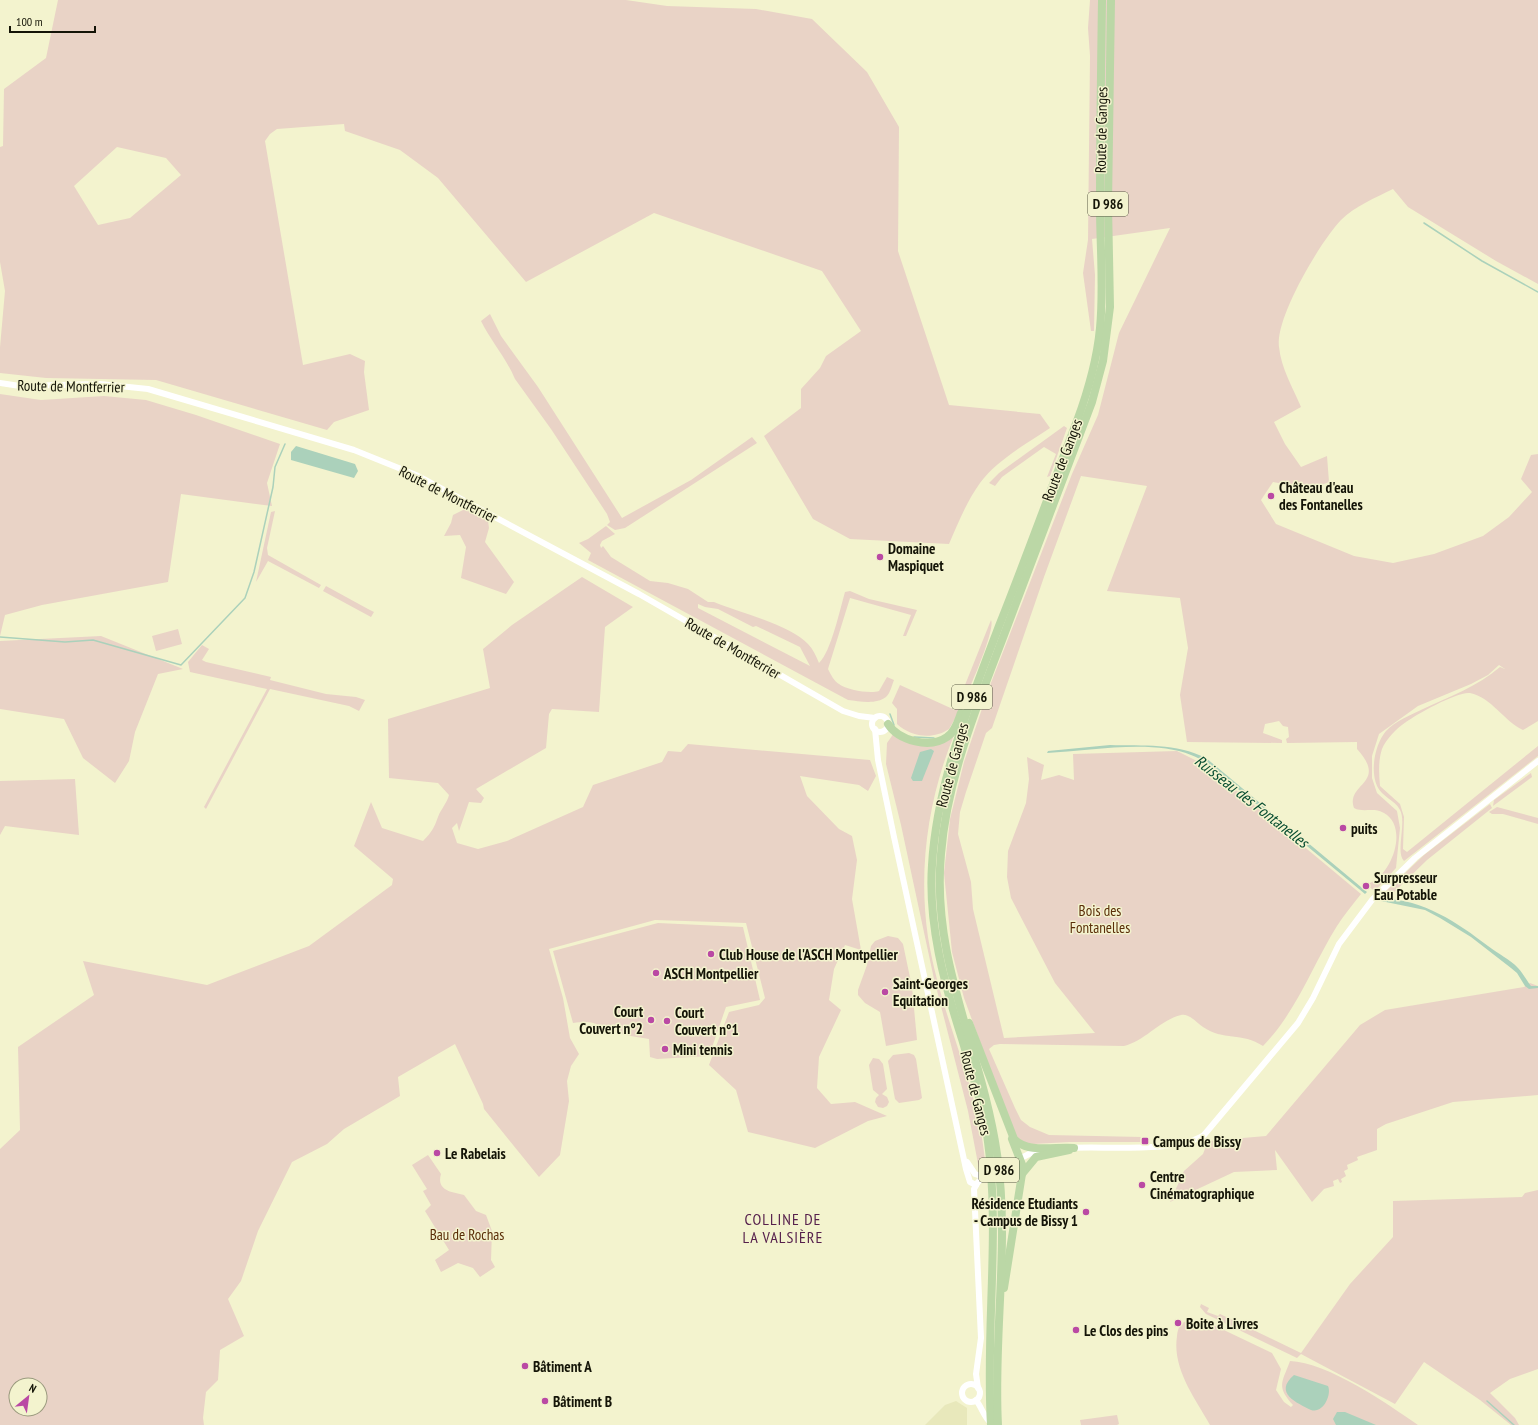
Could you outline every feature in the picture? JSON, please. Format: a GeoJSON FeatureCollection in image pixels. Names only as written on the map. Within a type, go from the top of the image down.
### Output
{"type":"FeatureCollection","features":[{"type":"Feature","properties":{"kind":"main road","name":"Route de Ganges"},"geometry":{"type":"LineString","coordinates":[[993,1424],[990,1392],[994,1209],[991,1166],[981,1104],[951,1005],[939,955],[933,915],[931,868],[941,798],[949,766],[968,708],[1088,392],[1097,354],[1101,303],[1100,207],[1102,0]]}},
{"type":"Feature","properties":{"kind":"main road","name":"Route de Ganges"},"geometry":{"type":"LineString","coordinates":[[993,1424],[1000,1308],[1001,1209],[997,1151],[989,1106],[950,971],[940,912],[940,868],[942,841],[954,776],[974,714],[1092,402],[1103,361],[1110,307],[1108,198],[1111,0]]}},
{"type":"Feature","properties":{"kind":"main road"},"geometry":{"type":"LineString","coordinates":[[886,727],[914,741],[937,741],[951,734],[1010,598]]}},
{"type":"Feature","properties":{"kind":"main road","name":"D 986"},"geometry":{"type":"LineString","coordinates":[[940,912],[946,931],[955,977],[969,1022],[1010,1131],[1016,1161],[1023,1167],[1011,1252],[1000,1308]]}},
{"type":"Feature","properties":{"kind":"main road","name":"D 986"},"geometry":{"type":"LineString","coordinates":[[1010,1131],[1017,1143],[1024,1145],[1074,1148]]}},
{"type":"Feature","properties":{"kind":"main road","name":"D 986"},"geometry":{"type":"LineString","coordinates":[[1022,1174],[1036,1157],[1074,1148]]}},
{"type":"Feature","properties":{"kind":"street","name":"Route de Montferrier"},"geometry":{"type":"LineString","coordinates":[[0,383],[20,386],[100,384],[148,389],[354,450],[416,475],[639,594],[844,711],[859,716],[875,718],[884,717],[886,727]]}},
{"type":"Feature","properties":{"kind":"street","name":"Route de Montferrier"},"geometry":{"type":"LineString","coordinates":[[859,716],[874,727]]}},
{"type":"Feature","properties":{"kind":"street"},"geometry":{"type":"LineString","coordinates":[[875,718],[874,727],[877,751],[897,852],[969,1180],[977,1184]]}},
{"type":"Feature","properties":{"kind":"street"},"geometry":{"type":"LineString","coordinates":[[874,727],[886,727],[877,751]]}},
{"type":"Feature","properties":{"kind":"street"},"geometry":{"type":"LineString","coordinates":[[976,1374],[969,1385],[964,1388],[963,1396],[969,1402],[976,1400],[980,1396],[976,1374],[981,1338],[974,1189],[977,1184],[984,1177],[1036,1152],[1074,1148],[1167,1146],[1188,1143],[1204,1135],[1298,1022],[1313,998],[1339,944],[1372,900],[1415,858],[1538,761]]}},
{"type":"Feature","properties":{"kind":"street"},"geometry":{"type":"LineString","coordinates":[[965,1160],[975,1174],[977,1184]]}},
{"type":"Feature","properties":{"kind":"street"},"geometry":{"type":"LineString","coordinates":[[975,1174],[984,1177]]}},
{"type":"Feature","properties":{"kind":"street"},"geometry":{"type":"LineString","coordinates":[[969,1385],[978,1388]]}},
{"type":"Feature","properties":{"kind":"street"},"geometry":{"type":"LineString","coordinates":[[976,1400],[983,1409],[986,1419],[993,1424]]}},
{"type":"Feature","properties":{"kind":"shaded area"},"geometry":{"type":"Polygon","coordinates":[[[296,446],[355,464],[358,471],[354,478],[291,460],[291,452],[296,446]]]}},
{"type":"Feature","properties":{"kind":"shaded area"},"geometry":{"type":"Polygon","coordinates":[[[1110,745],[1159,746],[1195,753],[1206,758],[1367,892],[1365,894],[1215,770],[1194,756],[1175,750],[1139,747],[1120,747],[1047,753],[1048,751],[1110,745]]]}},
{"type":"Feature","properties":{"kind":"shaded area"},"geometry":{"type":"Polygon","coordinates":[[[931,749],[934,751],[922,781],[913,781],[911,778],[920,752],[931,749]]]}},
{"type":"Feature","properties":{"kind":"shaded area"},"geometry":{"type":"Polygon","coordinates":[[[1383,899],[1412,903],[1452,921],[1515,965],[1531,986],[1538,986],[1538,988],[1529,989],[1525,986],[1517,973],[1511,968],[1471,937],[1440,918],[1425,910],[1381,901],[1383,899]]]}},
{"type":"Feature","properties":{"kind":"shaded area"},"geometry":{"type":"Polygon","coordinates":[[[1294,1375],[1328,1386],[1328,1399],[1323,1407],[1311,1410],[1289,1397],[1286,1392],[1286,1387],[1288,1381],[1294,1375]]]}},
{"type":"Feature","properties":{"kind":"shaded area"},"geometry":{"type":"Polygon","coordinates":[[[956,1401],[967,1408],[967,1425],[925,1425],[945,1405],[956,1401]]]}},
{"type":"Feature","properties":{"kind":"shaded area"},"geometry":{"type":"Polygon","coordinates":[[[1337,1412],[1345,1412],[1376,1425],[1336,1425],[1333,1419],[1337,1412]]]}},
{"type":"Feature","properties":{"kind":"green space"},"geometry":{"type":"Polygon","coordinates":[[[58,0],[626,0],[667,6],[756,9],[812,19],[867,72],[899,127],[898,251],[949,405],[1040,414],[1050,428],[1003,460],[980,483],[963,512],[949,544],[850,539],[813,519],[764,436],[801,408],[801,389],[820,368],[826,356],[861,331],[822,271],[654,213],[526,282],[438,178],[400,150],[345,131],[344,124],[277,129],[270,134],[265,141],[303,365],[350,354],[365,361],[364,372],[369,410],[334,422],[327,430],[156,380],[46,378],[0,373],[0,347],[5,291],[0,262],[0,147],[3,146],[4,89],[46,58],[58,0]],[[117,147],[74,186],[98,225],[130,218],[181,175],[166,158],[117,147]]]}},
{"type":"Feature","properties":{"kind":"green space","name":"Bois des Fontanelles"},"geometry":{"type":"Polygon","coordinates":[[[1090,0],[1538,0],[1538,284],[1496,261],[1408,207],[1393,189],[1352,211],[1341,220],[1332,231],[1311,262],[1291,300],[1280,334],[1279,347],[1282,363],[1301,407],[1274,422],[1285,444],[1301,467],[1327,456],[1329,482],[1311,489],[1273,482],[1261,500],[1276,524],[1354,556],[1393,563],[1434,554],[1483,536],[1509,517],[1532,492],[1521,479],[1531,455],[1538,454],[1538,721],[1523,730],[1516,726],[1485,699],[1478,695],[1464,693],[1447,699],[1419,714],[1406,722],[1396,731],[1386,741],[1382,749],[1379,763],[1379,777],[1380,786],[1400,804],[1404,817],[1403,849],[1407,852],[1538,746],[1538,756],[1404,861],[1401,851],[1402,816],[1400,810],[1379,790],[1375,780],[1374,765],[1376,750],[1382,736],[1390,727],[1403,718],[1473,685],[1491,674],[1500,667],[1505,669],[1499,665],[1488,675],[1471,684],[1418,706],[1379,734],[1372,756],[1372,778],[1377,793],[1397,811],[1400,828],[1396,868],[1375,891],[1369,887],[1370,883],[1378,878],[1391,861],[1395,850],[1395,829],[1391,820],[1384,813],[1376,810],[1361,810],[1354,808],[1353,800],[1355,793],[1368,776],[1369,769],[1366,761],[1357,749],[1357,742],[1287,743],[1286,739],[1289,737],[1288,727],[1283,726],[1279,721],[1265,724],[1263,733],[1282,740],[1282,743],[1187,742],[1180,695],[1188,648],[1180,598],[1107,591],[1147,486],[1081,476],[1044,577],[992,728],[986,733],[960,812],[958,834],[971,882],[973,909],[1004,1038],[1095,1033],[1055,983],[1011,898],[1007,877],[1008,851],[1026,803],[1029,779],[1027,757],[1044,765],[1041,780],[1059,775],[1074,780],[1073,754],[1177,751],[1207,766],[1361,894],[1337,926],[1295,1003],[1275,1032],[1263,1046],[1248,1039],[1218,1034],[1210,1031],[1187,1015],[1181,1015],[1166,1021],[1139,1040],[1124,1046],[994,1045],[989,1049],[1021,1120],[1030,1127],[1049,1135],[1142,1137],[1145,1140],[1143,1142],[1070,1142],[1033,1144],[1023,1142],[1015,1137],[964,998],[952,952],[944,873],[950,819],[964,762],[989,688],[1072,474],[1098,415],[1119,333],[1170,228],[1092,239],[1095,275],[1094,331],[1091,331],[1083,273],[1088,240],[1090,56],[1088,28],[1090,0]]]}},
{"type":"Feature","properties":{"kind":"green space"},"geometry":{"type":"Polygon","coordinates":[[[490,314],[501,336],[538,387],[622,518],[691,480],[752,437],[757,443],[625,528],[615,530],[607,525],[610,522],[607,514],[551,429],[515,379],[485,328],[481,321],[490,314]]]}},
{"type":"Feature","properties":{"kind":"green space"},"geometry":{"type":"Polygon","coordinates":[[[0,394],[41,400],[104,396],[146,400],[196,415],[280,444],[267,483],[272,506],[181,494],[168,582],[42,605],[5,615],[0,636],[0,394]]]}},
{"type":"Feature","properties":{"kind":"green space"},"geometry":{"type":"Polygon","coordinates":[[[1064,426],[1067,428],[1050,476],[1047,477],[1056,454],[1044,447],[1002,477],[995,486],[989,483],[999,473],[1064,426]]]}},
{"type":"Feature","properties":{"kind":"green space"},"geometry":{"type":"Polygon","coordinates":[[[465,509],[488,521],[489,528],[485,542],[514,582],[506,594],[461,578],[466,547],[460,535],[444,536],[451,523],[453,515],[465,509]]]}},
{"type":"Feature","properties":{"kind":"green space"},"geometry":{"type":"Polygon","coordinates":[[[275,511],[267,548],[268,555],[321,585],[319,588],[268,561],[256,582],[271,512],[275,511]]]}},
{"type":"Feature","properties":{"kind":"green space"},"geometry":{"type":"Polygon","coordinates":[[[606,526],[615,534],[602,541],[600,545],[601,548],[603,546],[611,557],[650,581],[668,583],[688,589],[708,602],[714,602],[790,631],[808,644],[813,650],[819,663],[831,640],[845,592],[850,591],[869,599],[917,610],[906,636],[903,636],[911,615],[850,598],[828,669],[831,676],[839,684],[853,690],[864,692],[879,691],[887,677],[894,680],[890,692],[886,697],[872,702],[848,700],[588,560],[591,553],[579,543],[588,539],[606,526]],[[698,604],[698,608],[810,666],[800,647],[756,626],[753,627],[718,609],[705,607],[698,604]]]}},
{"type":"Feature","properties":{"kind":"green space"},"geometry":{"type":"Polygon","coordinates":[[[582,577],[633,607],[605,627],[599,712],[552,709],[549,714],[546,748],[476,789],[484,798],[481,803],[469,802],[459,831],[457,823],[452,828],[457,843],[478,849],[507,841],[583,807],[593,785],[662,762],[668,751],[681,752],[688,744],[870,760],[876,776],[868,791],[859,785],[800,776],[807,796],[839,829],[852,836],[857,860],[852,899],[861,950],[845,945],[834,969],[829,1000],[841,1010],[819,1057],[817,1088],[831,1104],[855,1102],[887,1116],[868,1121],[815,1148],[748,1132],[736,1090],[709,1065],[729,1012],[759,1005],[765,998],[746,923],[655,920],[549,949],[563,998],[570,1038],[579,1054],[571,1066],[567,1081],[569,1101],[560,1155],[539,1177],[484,1109],[455,1044],[398,1077],[400,1096],[344,1129],[327,1144],[292,1162],[258,1231],[241,1281],[228,1299],[244,1336],[220,1350],[218,1380],[206,1392],[203,1418],[204,1425],[0,1425],[0,1149],[20,1130],[18,1047],[94,995],[83,961],[207,985],[309,946],[392,885],[393,879],[354,846],[371,802],[382,828],[423,841],[432,830],[449,795],[438,783],[389,778],[388,719],[490,688],[483,649],[512,625],[582,577]]]}},
{"type":"Feature","properties":{"kind":"green space"},"geometry":{"type":"Polygon","coordinates":[[[326,586],[374,612],[371,617],[323,591],[326,586]]]}},
{"type":"Feature","properties":{"kind":"green space"},"geometry":{"type":"Polygon","coordinates":[[[991,620],[991,627],[983,656],[968,692],[949,729],[936,735],[922,736],[909,732],[897,724],[897,709],[892,703],[900,685],[955,710],[991,620]]]}},
{"type":"Feature","properties":{"kind":"green space"},"geometry":{"type":"Polygon","coordinates":[[[178,629],[182,644],[156,651],[152,636],[178,629]]]}},
{"type":"Feature","properties":{"kind":"green space"},"geometry":{"type":"Polygon","coordinates":[[[101,636],[183,669],[158,674],[135,732],[129,761],[115,783],[83,758],[64,719],[0,709],[0,641],[101,636]]]}},
{"type":"Feature","properties":{"kind":"green space"},"geometry":{"type":"Polygon","coordinates":[[[202,645],[209,649],[202,660],[206,662],[271,677],[270,680],[326,694],[356,697],[365,700],[359,711],[349,706],[270,689],[206,809],[204,807],[267,689],[190,672],[188,662],[202,645]]]}},
{"type":"Feature","properties":{"kind":"green space"},"geometry":{"type":"Polygon","coordinates":[[[894,733],[912,743],[954,735],[945,759],[932,809],[925,860],[925,911],[928,937],[937,979],[979,1119],[986,1167],[983,1170],[979,1169],[968,1111],[934,979],[901,825],[886,764],[887,743],[894,733]]]}},
{"type":"Feature","properties":{"kind":"green space"},"geometry":{"type":"Polygon","coordinates":[[[1531,773],[1532,777],[1493,806],[1494,800],[1531,773]]]}},
{"type":"Feature","properties":{"kind":"green space"},"geometry":{"type":"Polygon","coordinates":[[[75,779],[79,835],[5,826],[0,835],[0,781],[75,779]]]}},
{"type":"Feature","properties":{"kind":"green space"},"geometry":{"type":"Polygon","coordinates":[[[1490,804],[1492,808],[1427,860],[1391,895],[1382,895],[1424,855],[1490,804]]]}},
{"type":"Feature","properties":{"kind":"green space"},"geometry":{"type":"Polygon","coordinates":[[[1497,807],[1538,818],[1538,824],[1503,814],[1492,814],[1489,812],[1497,807]]]}},
{"type":"Feature","properties":{"kind":"green space","name":"ASCH Montpellier"},"geometry":{"type":"Polygon","coordinates":[[[658,923],[743,927],[760,1000],[726,1007],[709,1056],[657,1059],[650,1057],[649,1039],[611,1031],[593,1023],[573,1023],[553,951],[658,923]]]}},
{"type":"Feature","properties":{"kind":"green space","name":"Saint-Georges Equitation"},"geometry":{"type":"Polygon","coordinates":[[[888,936],[898,938],[903,944],[912,987],[917,1040],[886,1046],[880,1012],[865,1003],[858,995],[858,990],[867,965],[871,946],[875,941],[888,936]]]}},
{"type":"Feature","properties":{"kind":"green space"},"geometry":{"type":"Polygon","coordinates":[[[1530,983],[1538,986],[1538,1095],[1453,1102],[1386,1124],[1377,1129],[1377,1150],[1357,1157],[1358,1160],[1347,1165],[1348,1169],[1344,1171],[1346,1176],[1341,1179],[1342,1182],[1340,1183],[1338,1179],[1333,1181],[1334,1186],[1324,1189],[1312,1202],[1275,1150],[1277,1170],[1234,1172],[1170,1202],[1184,1171],[1203,1154],[1208,1141],[1266,1136],[1360,1025],[1385,1010],[1524,987],[1530,983]]]}},
{"type":"Feature","properties":{"kind":"green space"},"geometry":{"type":"Polygon","coordinates":[[[909,1053],[914,1055],[916,1059],[922,1098],[919,1100],[899,1103],[895,1099],[888,1061],[893,1055],[909,1053]]]}},
{"type":"Feature","properties":{"kind":"green space"},"geometry":{"type":"Polygon","coordinates":[[[873,1058],[879,1059],[883,1064],[887,1089],[882,1094],[887,1097],[889,1102],[887,1106],[883,1108],[878,1107],[875,1102],[879,1095],[873,1090],[869,1065],[873,1058]]]}},
{"type":"Feature","properties":{"kind":"green space","name":"Bau de Rochas"},"geometry":{"type":"Polygon","coordinates":[[[428,1155],[441,1174],[440,1180],[443,1187],[450,1192],[464,1195],[476,1211],[486,1215],[492,1231],[491,1260],[495,1267],[480,1277],[473,1268],[458,1263],[441,1272],[435,1260],[449,1250],[425,1211],[431,1205],[423,1191],[427,1189],[412,1165],[428,1155]]]}},
{"type":"Feature","properties":{"kind":"green space"},"geometry":{"type":"Polygon","coordinates":[[[1538,1190],[1538,1369],[1510,1379],[1490,1393],[1515,1418],[1519,1425],[1511,1425],[1480,1400],[1424,1362],[1395,1404],[1301,1354],[1297,1358],[1206,1314],[1200,1307],[1201,1304],[1209,1308],[1207,1312],[1218,1316],[1220,1314],[1301,1353],[1350,1284],[1393,1237],[1393,1201],[1522,1197],[1525,1193],[1538,1190]]]}},
{"type":"Feature","properties":{"kind":"green space"},"geometry":{"type":"Polygon","coordinates":[[[1189,1320],[1205,1321],[1272,1353],[1281,1369],[1276,1390],[1284,1402],[1291,1407],[1293,1405],[1282,1389],[1283,1380],[1290,1361],[1305,1363],[1339,1376],[1391,1406],[1418,1425],[1210,1425],[1186,1383],[1178,1360],[1176,1348],[1178,1330],[1183,1322],[1189,1320]]]}},
{"type":"Feature","properties":{"kind":"green space"},"geometry":{"type":"Polygon","coordinates":[[[1117,1415],[1119,1424],[1117,1425],[1081,1425],[1080,1420],[1117,1415]]]}},
{"type":"Feature","properties":{"kind":"waterway"},"geometry":{"type":"LineString","coordinates":[[1424,223],[1482,261],[1538,292]]}},
{"type":"Feature","properties":{"kind":"waterway"},"geometry":{"type":"LineString","coordinates":[[0,637],[65,642],[93,640],[181,665],[245,598],[254,572],[273,487],[275,467],[285,444]]}},
{"type":"Feature","properties":{"kind":"waterway"},"geometry":{"type":"LineString","coordinates":[[890,714],[894,725]]}},
{"type":"Feature","properties":{"kind":"waterway"},"geometry":{"type":"LineString","coordinates":[[914,737],[934,738]]}},
{"type":"Feature","properties":{"kind":"waterway"},"geometry":{"type":"LineString","coordinates":[[1487,1401],[1514,1425]]}},
{"type":"Feature","properties":{"kind":"place","name":"Château d'eau des Fontanelles"},"geometry":{"type":"Point","coordinates":[1271,496]}},
{"type":"Feature","properties":{"kind":"place","name":"Domaine Maspiquet"},"geometry":{"type":"Point","coordinates":[880,557]}},
{"type":"Feature","properties":{"kind":"place","name":"puits"},"geometry":{"type":"Point","coordinates":[1343,828]}},
{"type":"Feature","properties":{"kind":"place","name":"Surpresseur Eau Potable"},"geometry":{"type":"Point","coordinates":[1366,886]}},
{"type":"Feature","properties":{"kind":"place","name":"Club House de l'ASCH Montpellier"},"geometry":{"type":"Point","coordinates":[711,954]}},
{"type":"Feature","properties":{"kind":"place","name":"ASCH Montpellier"},"geometry":{"type":"Point","coordinates":[656,973]}},
{"type":"Feature","properties":{"kind":"place","name":"Saint-Georges Equitation"},"geometry":{"type":"Point","coordinates":[885,992]}},
{"type":"Feature","properties":{"kind":"place","name":"Court Couvert n°2"},"geometry":{"type":"Point","coordinates":[651,1020]}},
{"type":"Feature","properties":{"kind":"place","name":"Court Couvert n°1"},"geometry":{"type":"Point","coordinates":[667,1021]}},
{"type":"Feature","properties":{"kind":"place","name":"Mini tennis"},"geometry":{"type":"Point","coordinates":[665,1049]}},
{"type":"Feature","properties":{"kind":"place","name":"Campus de Bissy"},"geometry":{"type":"Point","coordinates":[1145,1141]}},
{"type":"Feature","properties":{"kind":"place","name":"Le Rabelais"},"geometry":{"type":"Point","coordinates":[437,1153]}},
{"type":"Feature","properties":{"kind":"place","name":"Centre Cinématographique"},"geometry":{"type":"Point","coordinates":[1142,1185]}},
{"type":"Feature","properties":{"kind":"place","name":"Résidence Etudiants - Campus de Bissy 1"},"geometry":{"type":"Point","coordinates":[1086,1212]}},
{"type":"Feature","properties":{"kind":"place","name":"Boite à Livres"},"geometry":{"type":"Point","coordinates":[1178,1323]}},
{"type":"Feature","properties":{"kind":"place","name":"Le Clos des pins"},"geometry":{"type":"Point","coordinates":[1076,1330]}},
{"type":"Feature","properties":{"kind":"place","name":"Bâtiment A"},"geometry":{"type":"Point","coordinates":[525,1366]}},
{"type":"Feature","properties":{"kind":"place","name":"Bâtiment B"},"geometry":{"type":"Point","coordinates":[545,1401]}},
{"type":"Feature","properties":{"kind":"district","name":"COLLINE DE LA VALSIÈRE"},"geometry":{"type":"Point","coordinates":[783,1228]}},
{"type":"Feature","properties":{"kind":"water label","name":"Ruisseau des Fontanelles"},"geometry":{"type":"Point","coordinates":[1252,801]}}]}
